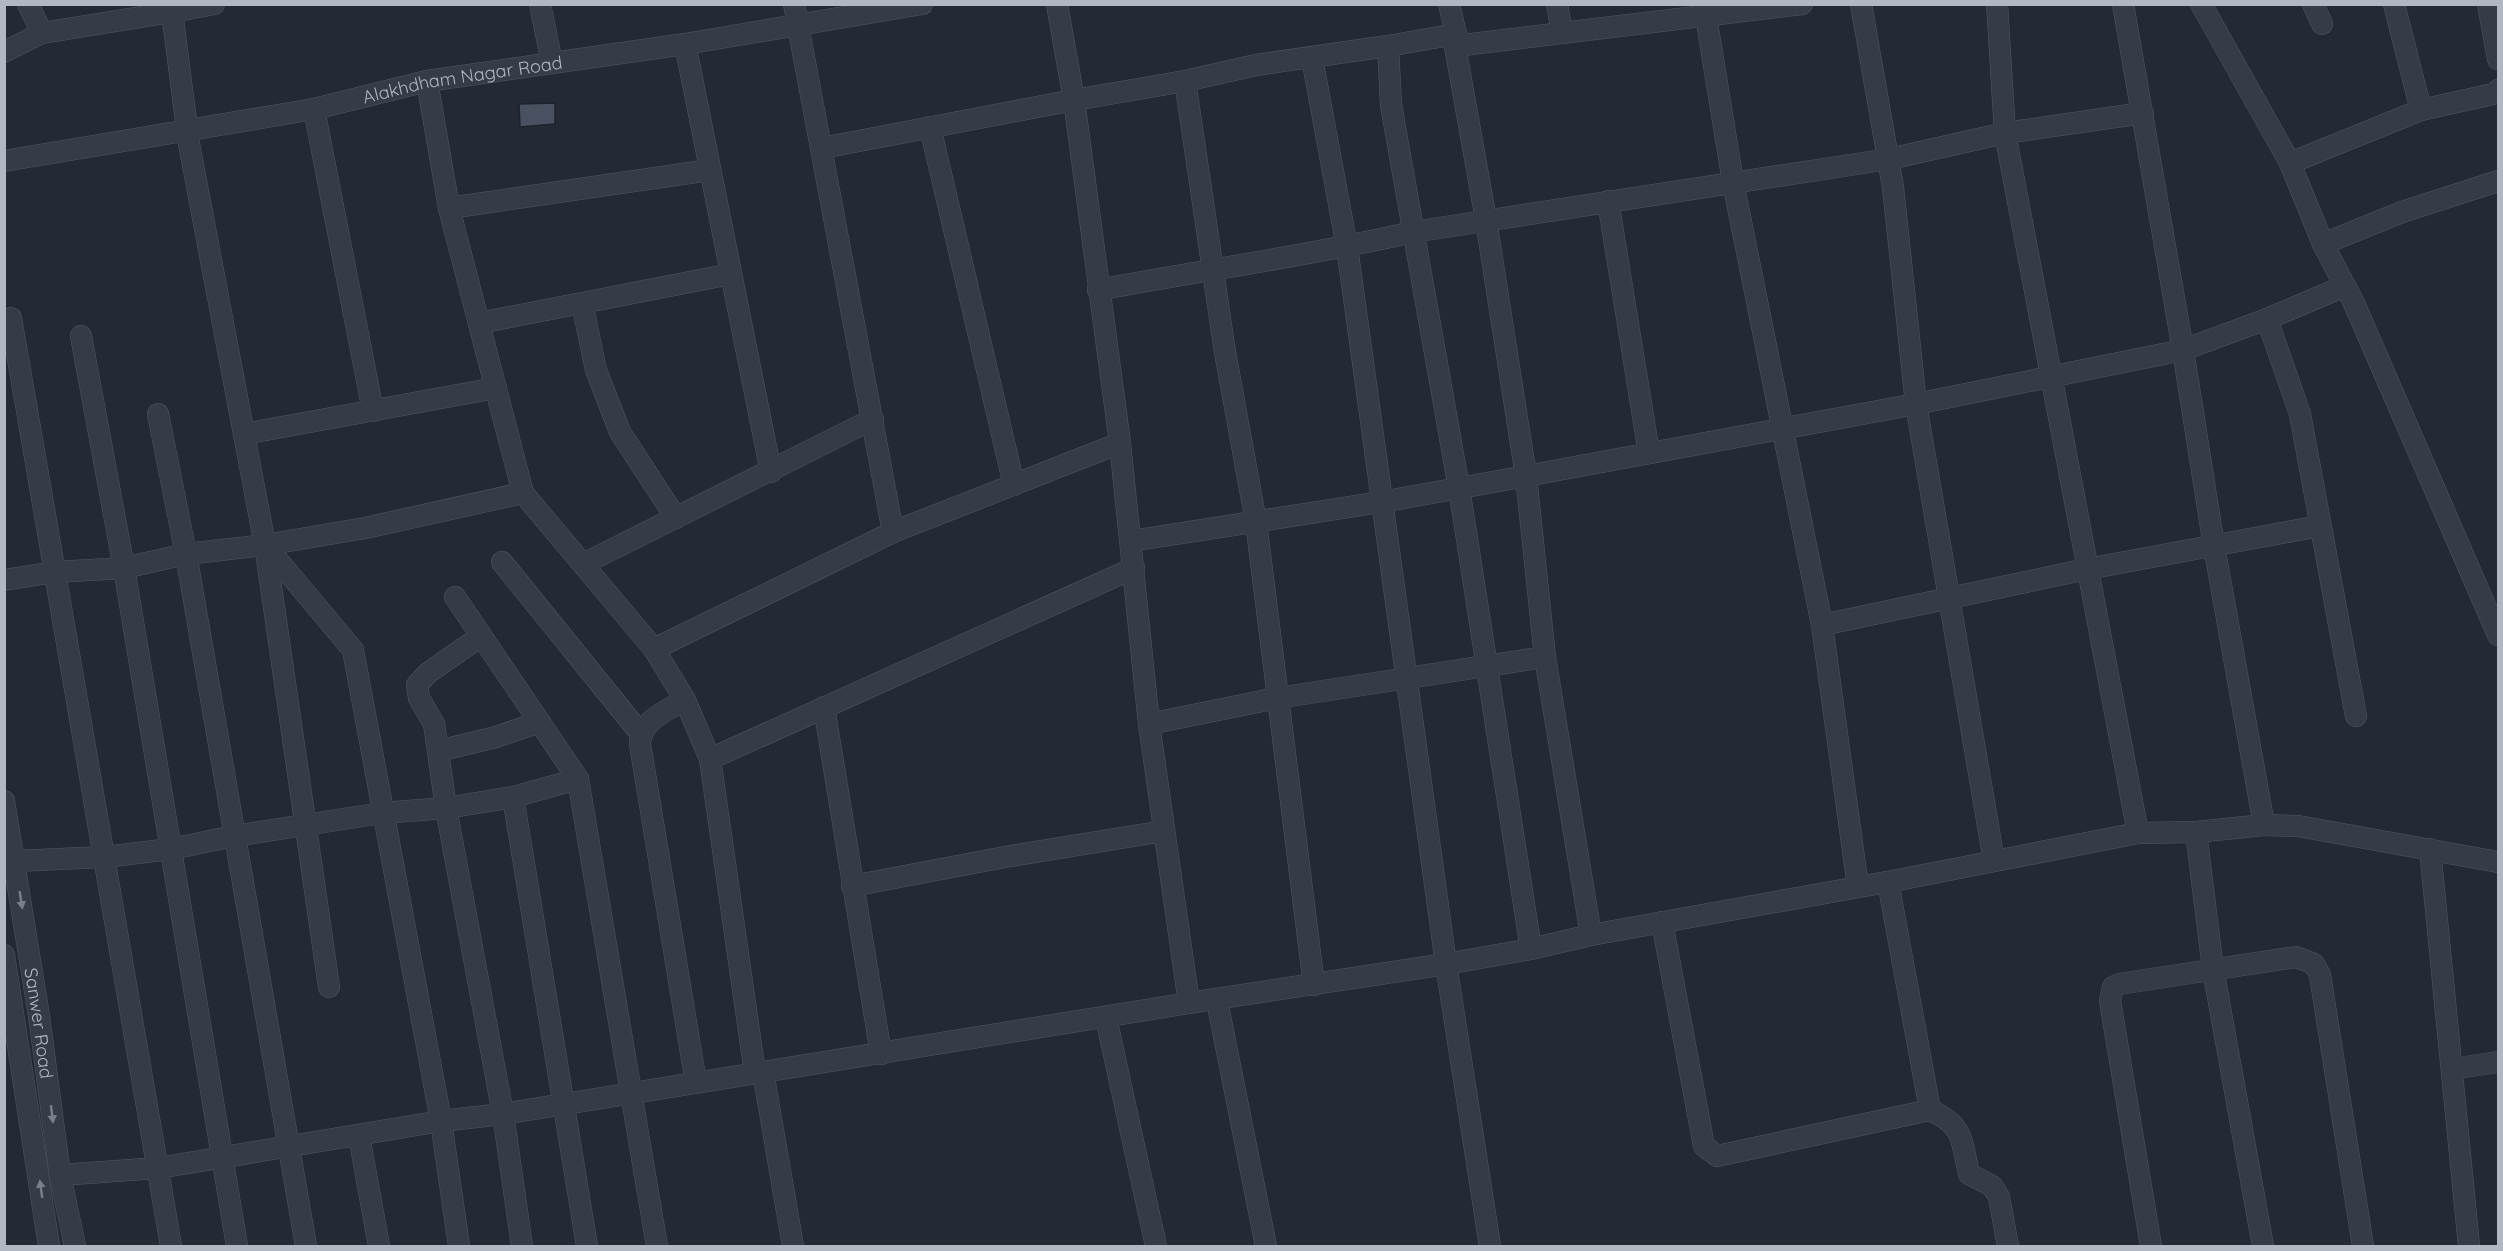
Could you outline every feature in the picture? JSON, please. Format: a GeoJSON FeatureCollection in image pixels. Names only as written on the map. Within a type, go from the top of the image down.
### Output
{"type":"FeatureCollection","features":[{"type":"Feature","properties":{"kind":"street"},"geometry":{"type":"LineString","coordinates":[[28,4],[42,33]]}},
{"type":"Feature","properties":{"kind":"street"},"geometry":{"type":"LineString","coordinates":[[4,52],[42,33],[214,4]]}},
{"type":"Feature","properties":{"kind":"street"},"geometry":{"type":"LineString","coordinates":[[540,4],[552,63]]}},
{"type":"Feature","properties":{"kind":"street","name":"Alakhdham Nagar Road"},"geometry":{"type":"LineString","coordinates":[[4,161],[314,109],[427,81],[685,44],[796,15],[922,4]]}},
{"type":"Feature","properties":{"kind":"street"},"geometry":{"type":"LineString","coordinates":[[1057,4],[1074,100],[1120,443],[1149,724],[1189,1003]]}},
{"type":"Feature","properties":{"kind":"street"},"geometry":{"type":"LineString","coordinates":[[1449,4],[1526,476],[1545,657],[1591,935]]}},
{"type":"Feature","properties":{"kind":"street"},"geometry":{"type":"LineString","coordinates":[[1557,4],[1562,33]]}},
{"type":"Feature","properties":{"kind":"street"},"geometry":{"type":"LineString","coordinates":[[822,148],[1185,81],[1256,65],[1388,46],[1562,33],[1705,10],[1802,4]]}},
{"type":"Feature","properties":{"kind":"street"},"geometry":{"type":"LineString","coordinates":[[1862,4],[1889,159],[1916,404],[1947,600],[1994,861]]}},
{"type":"Feature","properties":{"kind":"street"},"geometry":{"type":"LineString","coordinates":[[1997,4],[2005,133],[2138,833]]}},
{"type":"Feature","properties":{"kind":"street"},"geometry":{"type":"LineString","coordinates":[[2123,4],[2183,350],[2214,546],[2264,825]]}},
{"type":"Feature","properties":{"kind":"street"},"geometry":{"type":"LineString","coordinates":[[2201,4],[2290,163],[2323,244],[2345,286],[2499,635]]}},
{"type":"Feature","properties":{"kind":"street"},"geometry":{"type":"LineString","coordinates":[[2313,4],[2322,24]]}},
{"type":"Feature","properties":{"kind":"street"},"geometry":{"type":"LineString","coordinates":[[2394,4],[2421,110]]}},
{"type":"Feature","properties":{"kind":"street"},"geometry":{"type":"LineString","coordinates":[[2488,4],[2499,59]]}},
{"type":"Feature","properties":{"kind":"street"},"geometry":{"type":"LineString","coordinates":[[177,9],[188,131],[265,546],[329,987]]}},
{"type":"Feature","properties":{"kind":"street"},"geometry":{"type":"LineString","coordinates":[[1705,10],[1733,182],[1822,625],[1858,887]]}},
{"type":"Feature","properties":{"kind":"street"},"geometry":{"type":"LineString","coordinates":[[796,15],[893,532]]}},
{"type":"Feature","properties":{"kind":"street"},"geometry":{"type":"LineString","coordinates":[[685,44],[771,472]]}},
{"type":"Feature","properties":{"kind":"street"},"geometry":{"type":"LineString","coordinates":[[1388,46],[1391,105],[1489,667],[1531,949]]}},
{"type":"Feature","properties":{"kind":"street"},"geometry":{"type":"LineString","coordinates":[[1312,58],[1347,247],[1446,964],[1490,1246]]}},
{"type":"Feature","properties":{"kind":"street"},"geometry":{"type":"LineString","coordinates":[[427,81],[449,208],[523,493],[654,649],[685,699],[710,759],[759,1073],[793,1246]]}},
{"type":"Feature","properties":{"kind":"street"},"geometry":{"type":"LineString","coordinates":[[1185,81],[1225,352],[1256,522],[1314,985]]}},
{"type":"Feature","properties":{"kind":"street"},"geometry":{"type":"LineString","coordinates":[[2290,163],[2421,110],[2493,94],[2499,90]]}},
{"type":"Feature","properties":{"kind":"street"},"geometry":{"type":"LineString","coordinates":[[314,109],[373,411]]}},
{"type":"Feature","properties":{"kind":"street"},"geometry":{"type":"LineString","coordinates":[[1098,290],[1214,268],[1347,247],[1413,232],[1889,159],[2005,133],[2143,113]]}},
{"type":"Feature","properties":{"kind":"street"},"geometry":{"type":"LineString","coordinates":[[930,127],[1014,485]]}},
{"type":"Feature","properties":{"kind":"street"},"geometry":{"type":"LineString","coordinates":[[449,208],[710,170]]}},
{"type":"Feature","properties":{"kind":"street"},"geometry":{"type":"LineString","coordinates":[[2323,244],[2403,212],[2499,181]]}},
{"type":"Feature","properties":{"kind":"street"},"geometry":{"type":"LineString","coordinates":[[1608,201],[1649,453]]}},
{"type":"Feature","properties":{"kind":"street"},"geometry":{"type":"LineString","coordinates":[[479,323],[731,274]]}},
{"type":"Feature","properties":{"kind":"street"},"geometry":{"type":"LineString","coordinates":[[1131,541],[1381,502],[1526,476],[1916,404],[2183,350],[2267,319],[2345,286]]}},
{"type":"Feature","properties":{"kind":"street"},"geometry":{"type":"LineString","coordinates":[[582,303],[596,369],[620,432],[676,518]]}},
{"type":"Feature","properties":{"kind":"street"},"geometry":{"type":"LineString","coordinates":[[11,318],[171,1246]]}},
{"type":"Feature","properties":{"kind":"street"},"geometry":{"type":"LineString","coordinates":[[2267,319],[2300,414],[2356,716]]}},
{"type":"Feature","properties":{"kind":"street"},"geometry":{"type":"LineString","coordinates":[[81,336],[124,568],[237,1246]]}},
{"type":"Feature","properties":{"kind":"street"},"geometry":{"type":"LineString","coordinates":[[244,434],[496,388]]}},
{"type":"Feature","properties":{"kind":"street"},"geometry":{"type":"LineString","coordinates":[[158,414],[186,554],[306,1246]]}},
{"type":"Feature","properties":{"kind":"street"},"geometry":{"type":"LineString","coordinates":[[583,564],[873,419]]}},
{"type":"Feature","properties":{"kind":"street"},"geometry":{"type":"LineString","coordinates":[[654,649],[893,532],[1120,443]]}},
{"type":"Feature","properties":{"kind":"street"},"geometry":{"type":"LineString","coordinates":[[4,580],[55,572],[124,568],[186,554],[265,546],[365,528],[523,493]]}},
{"type":"Feature","properties":{"kind":"street"},"geometry":{"type":"LineString","coordinates":[[1822,625],[2087,569],[2320,526]]}},
{"type":"Feature","properties":{"kind":"street"},"geometry":{"type":"LineString","coordinates":[[265,546],[353,650],[441,1121],[459,1246]]}},
{"type":"Feature","properties":{"kind":"street"},"geometry":{"type":"LineString","coordinates":[[502,562],[640,733],[643,764],[696,1083]]}},
{"type":"Feature","properties":{"kind":"street"},"geometry":{"type":"LineString","coordinates":[[710,759],[1134,568]]}},
{"type":"Feature","properties":{"kind":"street"},"geometry":{"type":"LineString","coordinates":[[455,597],[578,779],[657,1246]]}},
{"type":"Feature","properties":{"kind":"street"},"geometry":{"type":"LineString","coordinates":[[481,636],[428,673],[417,685],[419,698],[435,724],[446,808],[503,1113],[522,1246]]}},
{"type":"Feature","properties":{"kind":"street"},"geometry":{"type":"LineString","coordinates":[[1149,724],[1277,698],[1545,657]]}},
{"type":"Feature","properties":{"kind":"street"},"geometry":{"type":"LineString","coordinates":[[640,733],[646,724],[685,699]]}},
{"type":"Feature","properties":{"kind":"street"},"geometry":{"type":"LineString","coordinates":[[824,707],[880,1054]]}},
{"type":"Feature","properties":{"kind":"street"},"geometry":{"type":"LineString","coordinates":[[438,751],[496,737],[540,722]]}},
{"type":"Feature","properties":{"kind":"street"},"geometry":{"type":"LineString","coordinates":[[15,861],[104,857],[171,849],[234,836],[382,813],[446,808],[513,796],[578,779]]}},
{"type":"Feature","properties":{"kind":"street"},"geometry":{"type":"LineString","coordinates":[[513,796],[587,1246]]}},
{"type":"Feature","properties":{"kind":"street","name":"Sanwer Road"},"geometry":{"type":"LineString","coordinates":[[4,801],[39,1016],[60,1175],[75,1246]]}},
{"type":"Feature","properties":{"kind":"street"},"geometry":{"type":"LineString","coordinates":[[60,1175],[158,1168],[441,1121],[565,1104],[1189,1003],[1446,964],[2138,833],[2196,832],[2264,825],[2298,826],[2430,849],[2497,867]]}},
{"type":"Feature","properties":{"kind":"street"},"geometry":{"type":"LineString","coordinates":[[852,886],[1005,857],[1164,831]]}},
{"type":"Feature","properties":{"kind":"street"},"geometry":{"type":"LineString","coordinates":[[2196,832],[2213,969],[2263,1246]]}},
{"type":"Feature","properties":{"kind":"street"},"geometry":{"type":"LineString","coordinates":[[2430,849],[2469,1246]]}},
{"type":"Feature","properties":{"kind":"street"},"geometry":{"type":"LineString","coordinates":[[1888,882],[1930,1110]]}},
{"type":"Feature","properties":{"kind":"street"},"geometry":{"type":"LineString","coordinates":[[1662,922],[1704,1146],[1717,1156],[1930,1110],[1947,1118],[1958,1129],[1969,1174],[1992,1186],[1999,1197],[2008,1246]]}},
{"type":"Feature","properties":{"kind":"street","name":"Sanwer Road"},"geometry":{"type":"LineString","coordinates":[[4,955],[10,1021],[49,1246]]}},
{"type":"Feature","properties":{"kind":"street"},"geometry":{"type":"LineString","coordinates":[[2151,1246],[2111,994],[2113,987],[2119,984],[2296,957],[2314,964],[2319,975],[2363,1246]]}},
{"type":"Feature","properties":{"kind":"street"},"geometry":{"type":"LineString","coordinates":[[1217,1000],[1266,1246]]}},
{"type":"Feature","properties":{"kind":"street"},"geometry":{"type":"LineString","coordinates":[[1106,1018],[1156,1246]]}},
{"type":"Feature","properties":{"kind":"street"},"geometry":{"type":"LineString","coordinates":[[2452,1069],[2499,1062]]}},
{"type":"Feature","properties":{"kind":"street"},"geometry":{"type":"LineString","coordinates":[[359,1136],[379,1246]]}},
{"type":"Feature","properties":{"kind":"building"},"geometry":{"type":"Polygon","coordinates":[[[555,103],[555,124],[520,127],[519,104],[555,103]]]}}]}
